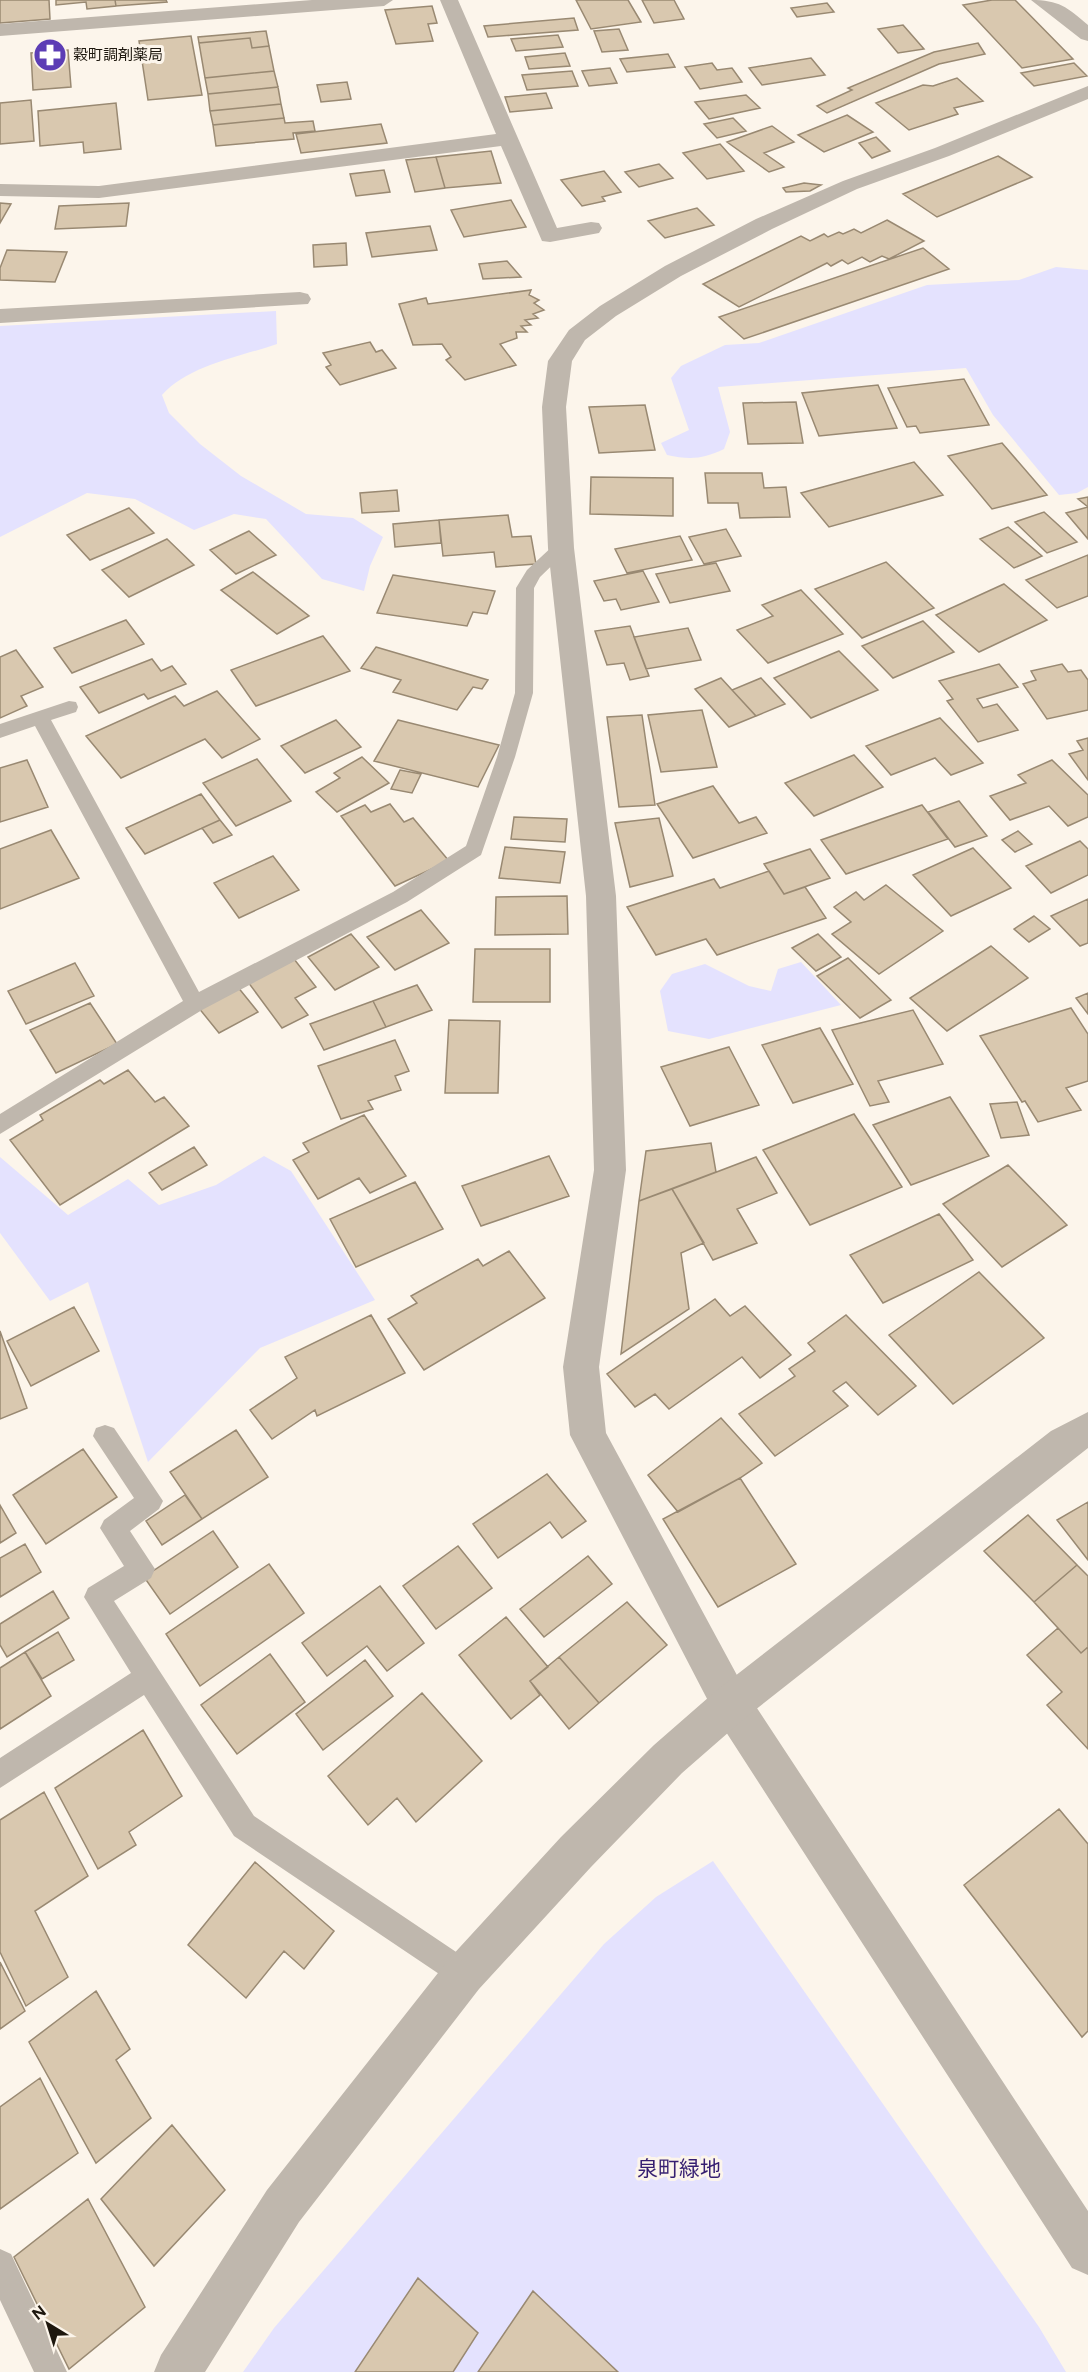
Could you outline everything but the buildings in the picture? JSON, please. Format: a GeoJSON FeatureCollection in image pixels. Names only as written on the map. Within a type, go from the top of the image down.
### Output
{"type":"FeatureCollection","features":[{"type":"Feature","properties":{"kind":"street"},"geometry":{"type":"LineString","coordinates":[[0,30],[384,0]]}},
{"type":"Feature","properties":{"kind":"street"},"geometry":{"type":"LineString","coordinates":[[449,0],[550,236],[591,228]]}},
{"type":"Feature","properties":{"kind":"street"},"geometry":{"type":"LineString","coordinates":[[1040,0],[1065,15],[1088,35]]}},
{"type":"Feature","properties":{"kind":"street"},"geometry":{"type":"LineString","coordinates":[[1088,92],[942,152],[850,185],[764,224],[673,271],[608,310],[577,335],[560,361],[554,407],[561,548],[601,896],[610,1170],[580,1367],[588,1435],[731,1704],[1088,2252]]}},
{"type":"Feature","properties":{"kind":"street"},"geometry":{"type":"LineString","coordinates":[[0,190],[99,192],[507,139]]}},
{"type":"Feature","properties":{"kind":"street"},"geometry":{"type":"LineString","coordinates":[[0,316],[300,299]]}},
{"type":"Feature","properties":{"kind":"street"},"geometry":{"type":"LineString","coordinates":[[178,2372],[283,2206],[464,1974],[609,1818],[668,1759],[731,1704],[1064,1443],[1088,1428]]}},
{"type":"Feature","properties":{"kind":"lane"},"geometry":{"type":"LineString","coordinates":[[0,1125],[195,1004],[400,897],[474,850],[524,693],[525,588],[532,574],[561,548]]}},
{"type":"Feature","properties":{"kind":"lane"},"geometry":{"type":"LineString","coordinates":[[0,731],[69,707]]}},
{"type":"Feature","properties":{"kind":"lane"},"geometry":{"type":"LineString","coordinates":[[40,718],[195,1004]]}},
{"type":"Feature","properties":{"kind":"lane"},"geometry":{"type":"LineString","coordinates":[[105,1436],[150,1501],[113,1528],[142,1569],[97,1597],[244,1826],[464,1974]]}},
{"type":"Feature","properties":{"kind":"lane"},"geometry":{"type":"LineString","coordinates":[[0,1774],[148,1677]]}},
{"type":"Feature","properties":{"kind":"lane"},"geometry":{"type":"LineString","coordinates":[[0,2265],[51,2372]]}},
{"type":"Feature","properties":{"kind":"green space"},"geometry":{"type":"Polygon","coordinates":[[[1056,267],[1088,270],[1088,487],[1077,493],[1059,495],[993,415],[966,368],[718,387],[730,432],[724,449],[703,457],[683,458],[667,455],[661,443],[689,430],[671,378],[681,366],[725,345],[759,343],[927,285],[1019,280],[1056,267]]]}},
{"type":"Feature","properties":{"kind":"green space"},"geometry":{"type":"Polygon","coordinates":[[[276,311],[277,344],[200,369],[186,376],[162,395],[169,413],[200,444],[241,476],[306,514],[353,518],[383,537],[370,566],[364,591],[322,579],[266,519],[234,514],[194,530],[135,499],[87,493],[0,537],[0,326],[276,311]]]}},
{"type":"Feature","properties":{"kind":"green space"},"geometry":{"type":"Polygon","coordinates":[[[801,962],[841,1005],[709,1039],[668,1031],[660,991],[672,974],[705,964],[749,986],[771,991],[778,969],[801,962]]]}},
{"type":"Feature","properties":{"kind":"green space"},"geometry":{"type":"Polygon","coordinates":[[[264,1156],[291,1171],[375,1300],[260,1348],[148,1462],[88,1282],[50,1301],[0,1233],[0,1157],[68,1215],[128,1179],[159,1205],[216,1185],[264,1156]]]}},
{"type":"Feature","properties":{"kind":"green space","name":"泉町緑地"},"geometry":{"type":"Polygon","coordinates":[[[713,1861],[1039,2327],[1066,2372],[243,2372],[274,2328],[604,1944],[656,1897],[713,1861]]]}},
{"type":"Feature","properties":{"kind":"place","name":"穀町調剤薬局"},"geometry":{"type":"Point","coordinates":[50,55]}}]}
